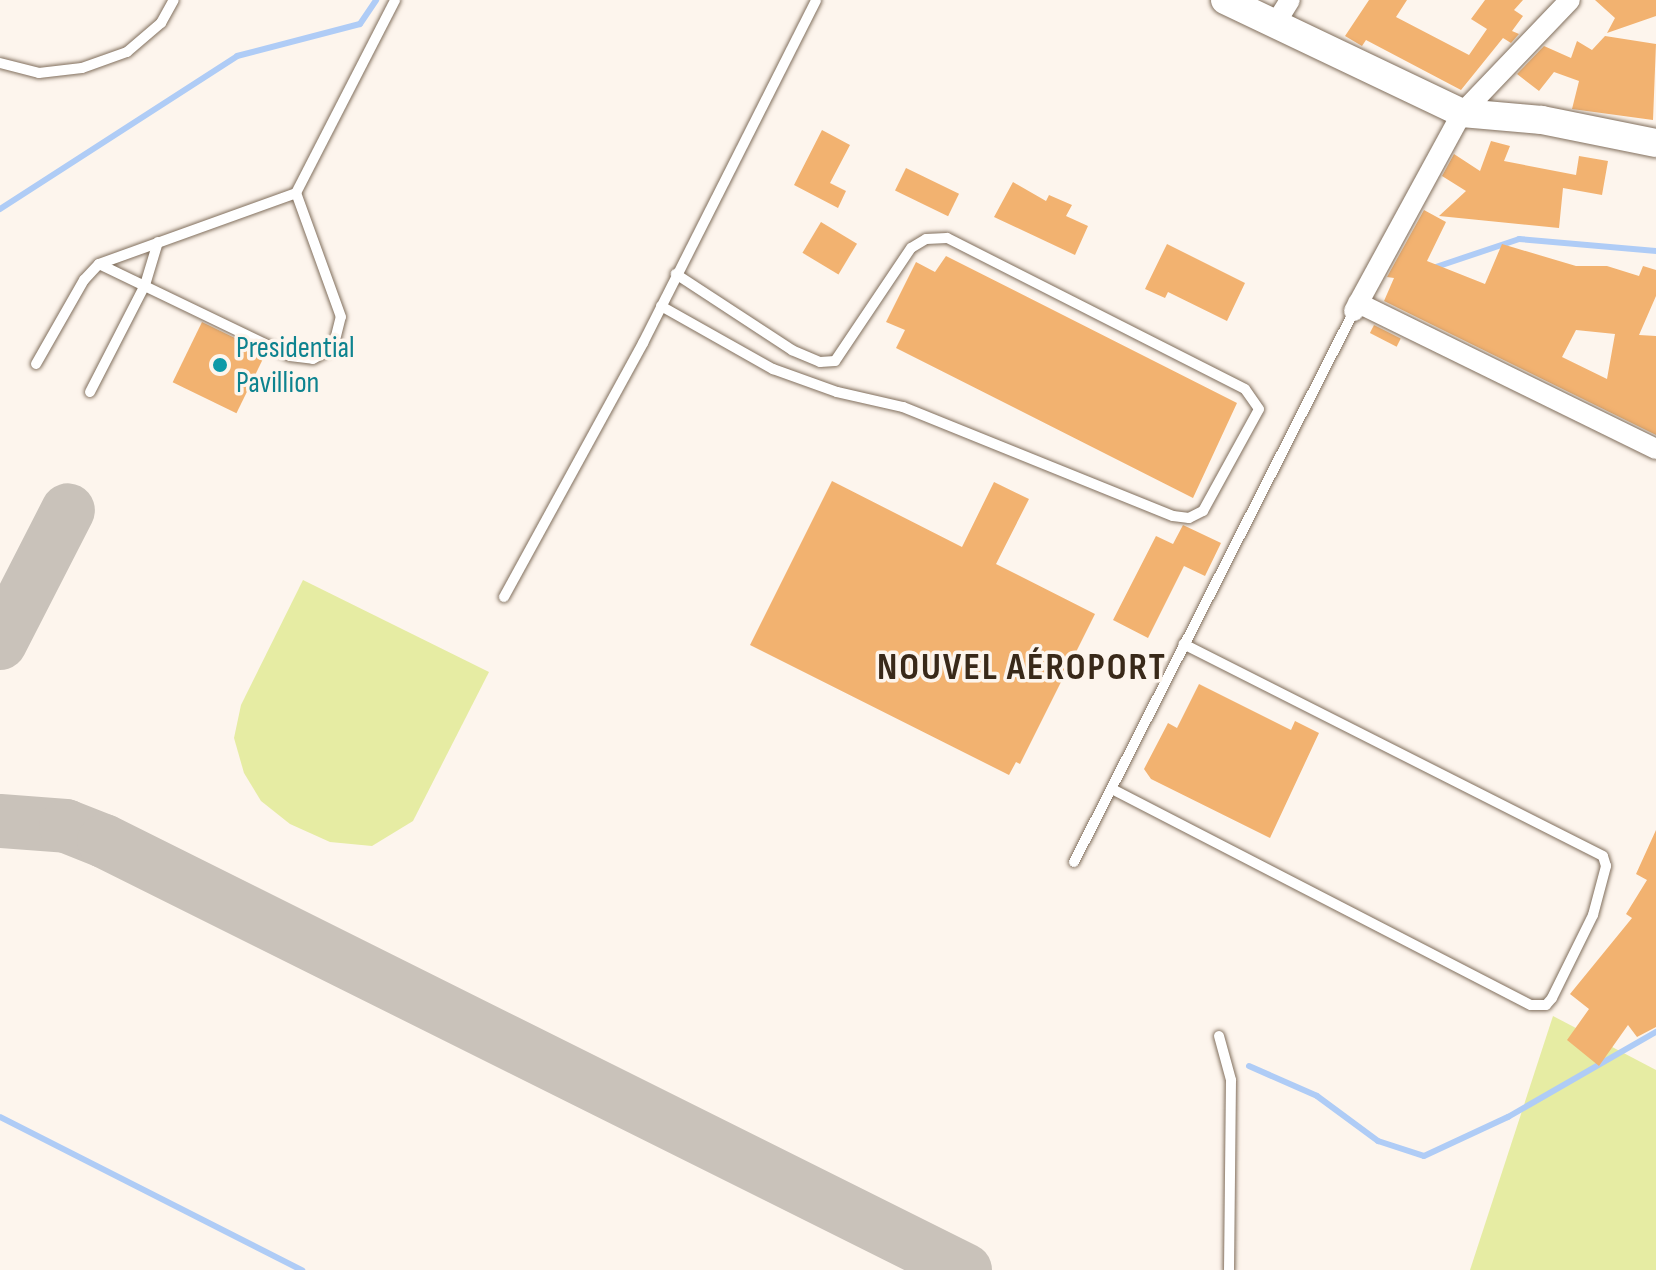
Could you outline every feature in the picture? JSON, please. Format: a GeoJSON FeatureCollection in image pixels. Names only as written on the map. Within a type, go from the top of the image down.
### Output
{"type":"FeatureCollection","features":[{"type":"Feature","properties":{"kind":"street"},"geometry":{"type":"LineString","coordinates":[[1225,0],[1462,113],[1542,120],[1656,143]]}},
{"type":"Feature","properties":{"kind":"street"},"geometry":{"type":"LineString","coordinates":[[1275,24],[1290,0]]}},
{"type":"Feature","properties":{"kind":"street"},"geometry":{"type":"LineString","coordinates":[[1570,0],[1462,113],[1356,307],[1656,449]]}},
{"type":"Feature","properties":{"kind":"lane"},"geometry":{"type":"LineString","coordinates":[[0,63],[39,73],[82,68],[127,52],[161,23],[174,0]]}},
{"type":"Feature","properties":{"kind":"lane"},"geometry":{"type":"LineString","coordinates":[[36,364],[84,280],[99,264],[296,193],[395,0]]}},
{"type":"Feature","properties":{"kind":"lane"},"geometry":{"type":"LineString","coordinates":[[504,597],[661,306],[816,0]]}},
{"type":"Feature","properties":{"kind":"lane"},"geometry":{"type":"LineString","coordinates":[[99,264],[290,356],[313,359],[324,355],[339,338],[341,317],[296,193]]}},
{"type":"Feature","properties":{"kind":"lane"},"geometry":{"type":"LineString","coordinates":[[661,306],[773,369],[837,392],[903,407],[1173,516],[1189,518],[1203,511],[1259,409],[1245,389],[947,238],[926,239],[911,248],[835,361],[820,362],[792,350],[676,274]]}},
{"type":"Feature","properties":{"kind":"lane"},"geometry":{"type":"LineString","coordinates":[[90,392],[145,285],[158,242]]}},
{"type":"Feature","properties":{"kind":"lane"},"geometry":{"type":"LineString","coordinates":[[1074,862],[1356,307]]}},
{"type":"Feature","properties":{"kind":"lane"},"geometry":{"type":"LineString","coordinates":[[1112,789],[1531,1005],[1546,1005],[1552,998],[1581,940],[1604,876],[1603,856],[1183,644]]}},
{"type":"Feature","properties":{"kind":"lane"},"geometry":{"type":"LineString","coordinates":[[1219,1036],[1231,1080],[1229,1270]]}},
{"type":"Feature","properties":{"kind":"green space"},"geometry":{"type":"Polygon","coordinates":[[[303,580],[489,672],[413,821],[372,846],[330,842],[290,824],[261,801],[244,773],[234,738],[241,705],[303,580]]]}},
{"type":"Feature","properties":{"kind":"green space"},"geometry":{"type":"Polygon","coordinates":[[[1553,1016],[1656,1070],[1656,1270],[1470,1270],[1553,1016]]]}},
{"type":"Feature","properties":{"kind":"building"},"geometry":{"type":"Polygon","coordinates":[[[1369,0],[1407,0],[1396,17],[1469,55],[1487,29],[1471,19],[1485,0],[1523,0],[1514,10],[1523,16],[1512,31],[1519,34],[1511,43],[1503,38],[1461,90],[1366,40],[1362,46],[1345,36],[1369,0]]]}},
{"type":"Feature","properties":{"kind":"building"},"geometry":{"type":"Polygon","coordinates":[[[1595,0],[1656,0],[1656,16],[1607,33],[1615,18],[1595,0]]]}},
{"type":"Feature","properties":{"kind":"building"},"geometry":{"type":"Polygon","coordinates":[[[1605,36],[1656,44],[1653,120],[1572,109],[1579,81],[1554,72],[1539,91],[1517,74],[1544,46],[1571,58],[1577,41],[1592,50],[1605,36]]]}},
{"type":"Feature","properties":{"kind":"building"},"geometry":{"type":"Polygon","coordinates":[[[822,130],[850,145],[830,183],[846,191],[838,208],[794,185],[822,130]]]}},
{"type":"Feature","properties":{"kind":"building"},"geometry":{"type":"Polygon","coordinates":[[[1491,141],[1510,146],[1504,161],[1576,175],[1579,156],[1608,161],[1602,195],[1563,188],[1559,228],[1439,216],[1466,191],[1442,176],[1454,154],[1480,171],[1491,141]]]}},
{"type":"Feature","properties":{"kind":"building"},"geometry":{"type":"Polygon","coordinates":[[[906,168],[959,194],[948,216],[895,190],[906,168]]]}},
{"type":"Feature","properties":{"kind":"building"},"geometry":{"type":"Polygon","coordinates":[[[1013,182],[1046,201],[1049,195],[1072,205],[1066,216],[1088,226],[1075,255],[994,217],[1013,182]]]}},
{"type":"Feature","properties":{"kind":"building"},"geometry":{"type":"Polygon","coordinates":[[[1424,210],[1446,222],[1427,261],[1485,284],[1502,244],[1576,266],[1607,266],[1639,276],[1643,266],[1656,270],[1656,296],[1639,335],[1656,336],[1656,435],[1384,301],[1394,278],[1387,277],[1424,210]],[[1576,330],[1562,357],[1607,379],[1615,334],[1576,330]]]}},
{"type":"Feature","properties":{"kind":"building"},"geometry":{"type":"Polygon","coordinates":[[[821,222],[857,244],[838,274],[802,253],[821,222]]]}},
{"type":"Feature","properties":{"kind":"building"},"geometry":{"type":"Polygon","coordinates":[[[1167,244],[1245,283],[1227,321],[1168,292],[1165,298],[1145,289],[1167,244]]]}},
{"type":"Feature","properties":{"kind":"building"},"geometry":{"type":"Polygon","coordinates":[[[946,256],[1237,403],[1193,498],[896,348],[905,330],[886,322],[916,262],[935,272],[946,256]]]}},
{"type":"Feature","properties":{"kind":"building","name":"Presidential Pavillion"},"geometry":{"type":"Polygon","coordinates":[[[202,322],[266,353],[236,413],[173,382],[202,322]]]}},
{"type":"Feature","properties":{"kind":"building"},"geometry":{"type":"Polygon","coordinates":[[[1374,325],[1401,339],[1397,347],[1370,333],[1374,325]]]}},
{"type":"Feature","properties":{"kind":"building"},"geometry":{"type":"Polygon","coordinates":[[[832,481],[962,547],[994,482],[1029,499],[996,564],[1095,614],[1020,764],[1016,762],[1009,775],[750,645],[832,481]]]}},
{"type":"Feature","properties":{"kind":"building"},"geometry":{"type":"Polygon","coordinates":[[[1183,525],[1221,543],[1205,576],[1184,566],[1148,638],[1113,620],[1156,536],[1173,544],[1183,525]]]}},
{"type":"Feature","properties":{"kind":"building"},"geometry":{"type":"Polygon","coordinates":[[[1199,684],[1291,730],[1295,721],[1319,733],[1270,838],[1151,779],[1144,769],[1168,723],[1177,728],[1199,684]]]}},
{"type":"Feature","properties":{"kind":"building"},"geometry":{"type":"Polygon","coordinates":[[[1656,830],[1656,1027],[1637,1037],[1628,1025],[1599,1066],[1567,1040],[1589,1009],[1570,994],[1632,918],[1626,914],[1647,880],[1636,874],[1656,830]]]}},
{"type":"Feature","properties":{"kind":"waterway"},"geometry":{"type":"LineString","coordinates":[[0,209],[237,56],[360,24],[376,0]]}},
{"type":"Feature","properties":{"kind":"waterway"},"geometry":{"type":"LineString","coordinates":[[1433,268],[1519,239],[1656,251]]}},
{"type":"Feature","properties":{"kind":"waterway"},"geometry":{"type":"LineString","coordinates":[[1249,1066],[1317,1096],[1378,1141],[1424,1156],[1508,1117],[1656,1032]]}},
{"type":"Feature","properties":{"kind":"waterway"},"geometry":{"type":"LineString","coordinates":[[0,1117],[302,1270]]}},
{"type":"Feature","properties":{"kind":"taxiway"},"geometry":{"type":"LineString","coordinates":[[0,643],[68,510]]}},
{"type":"Feature","properties":{"kind":"taxiway"},"geometry":{"type":"LineString","coordinates":[[0,821],[66,826],[104,841],[965,1270]]}},
{"type":"Feature","properties":{"kind":"place","name":"Presidential Pavillion"},"geometry":{"type":"Point","coordinates":[220,365]}},
{"type":"Feature","properties":{"kind":"district","name":"NOUVEL AÉROPORT"},"geometry":{"type":"Point","coordinates":[1022,668]}}]}
